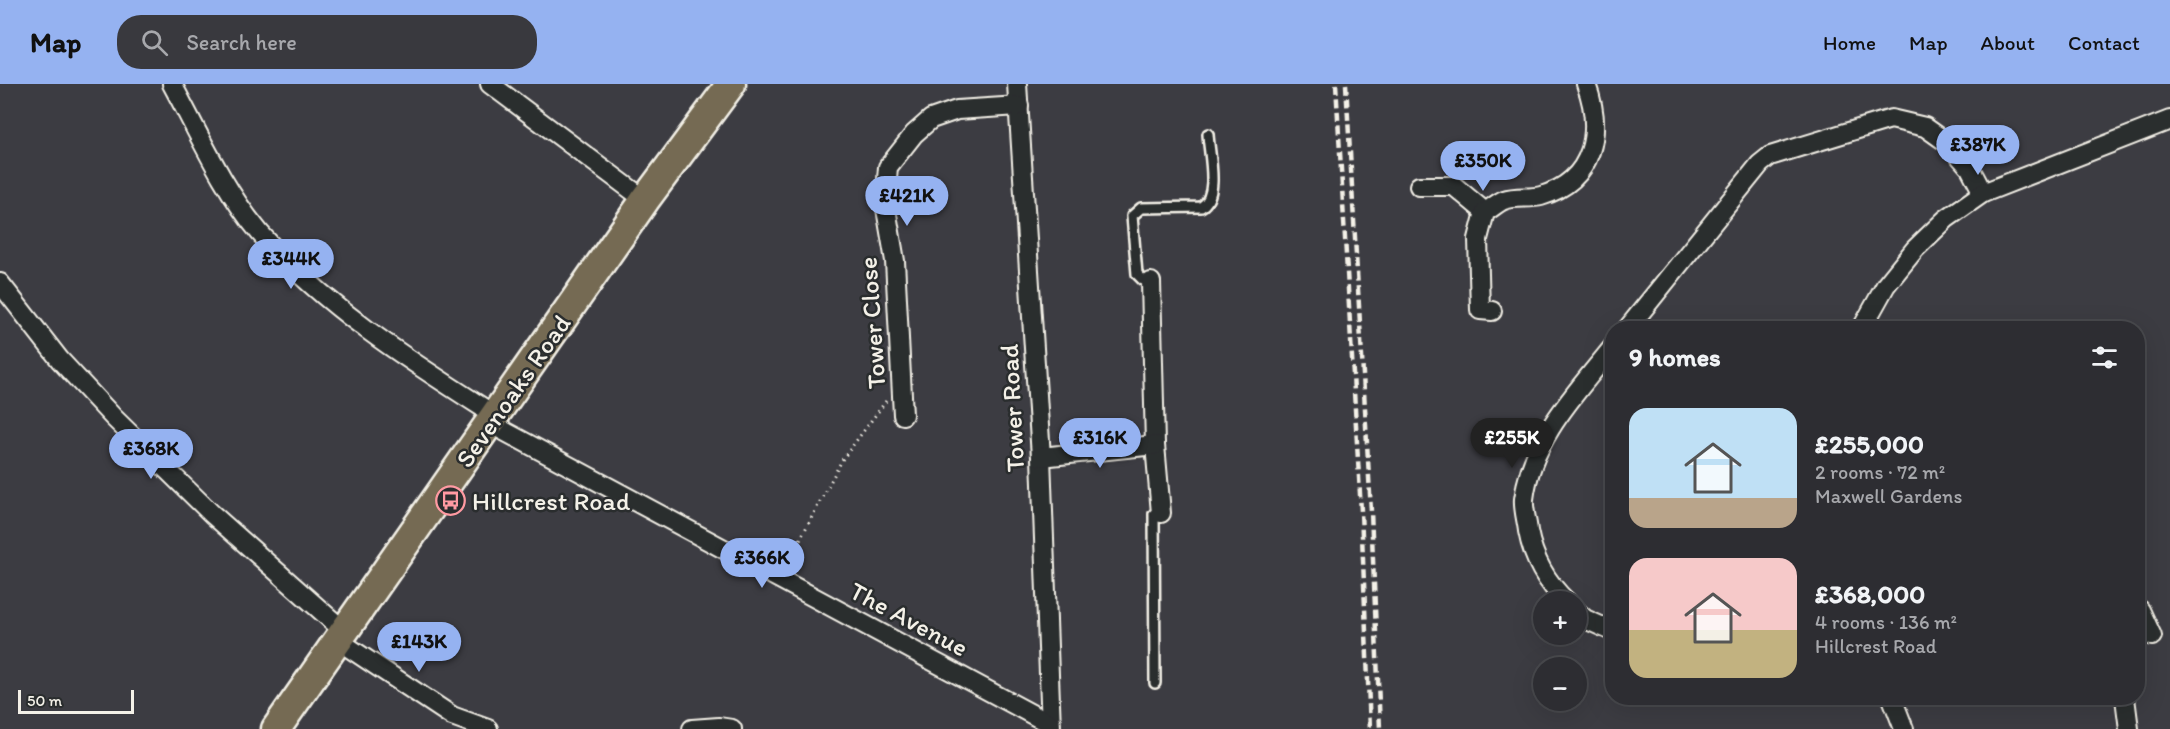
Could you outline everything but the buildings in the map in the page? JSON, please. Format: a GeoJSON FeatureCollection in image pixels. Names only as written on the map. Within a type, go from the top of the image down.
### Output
{"type":"FeatureCollection","features":[{"type":"Feature","properties":{"kind":"main road","name":"Sevenoaks Road"},"geometry":{"type":"LineString","coordinates":[[276,729],[645,200],[731,84]]}},
{"type":"Feature","properties":{"kind":"street","name":"The Avenue"},"geometry":{"type":"LineString","coordinates":[[172,84],[229,188],[259,232],[313,286],[378,337],[493,420],[1051,726]]}},
{"type":"Feature","properties":{"kind":"street"},"geometry":{"type":"LineString","coordinates":[[490,84],[645,200]]}},
{"type":"Feature","properties":{"kind":"street","name":"Tower Road"},"geometry":{"type":"LineString","coordinates":[[1017,84],[1041,457],[1051,726]]}},
{"type":"Feature","properties":{"kind":"street"},"geometry":{"type":"LineString","coordinates":[[1492,311],[1480,310],[1478,239],[1485,212],[1504,200],[1540,196],[1564,185],[1580,170],[1590,153],[1595,133],[1592,102],[1586,84]]}},
{"type":"Feature","properties":{"kind":"street","name":"Tower Close"},"geometry":{"type":"LineString","coordinates":[[903,407],[895,261],[885,203],[888,167],[914,134],[931,119],[957,110],[1018,106]]}},
{"type":"Feature","properties":{"kind":"street"},"geometry":{"type":"LineString","coordinates":[[1634,321],[1760,164],[1770,156],[1891,119],[1925,127],[1949,144],[1970,168],[1983,194]]}},
{"type":"Feature","properties":{"kind":"street"},"geometry":{"type":"LineString","coordinates":[[1866,321],[1886,285],[1915,249],[1946,219],[1983,194],[2170,120]]}},
{"type":"Feature","properties":{"kind":"street"},"geometry":{"type":"LineString","coordinates":[[1419,186],[1454,186],[1485,212]]}},
{"type":"Feature","properties":{"kind":"street"},"geometry":{"type":"LineString","coordinates":[[1151,282],[1155,445],[1161,513]]}},
{"type":"Feature","properties":{"kind":"street"},"geometry":{"type":"LineString","coordinates":[[0,283],[60,360],[114,418],[342,637],[452,716],[488,729]]}},
{"type":"Feature","properties":{"kind":"street"},"geometry":{"type":"LineString","coordinates":[[1555,591],[1551,587],[1531,547],[1523,501],[1532,462],[1554,421],[1605,357]]}},
{"type":"Feature","properties":{"kind":"street"},"geometry":{"type":"LineString","coordinates":[[1041,457],[1155,445]]}},
{"type":"Feature","properties":{"kind":"street"},"geometry":{"type":"LineString","coordinates":[[1587,620],[1605,629]]}},
{"type":"Feature","properties":{"kind":"street"},"geometry":{"type":"LineString","coordinates":[[2145,621],[2152,636]]}},
{"type":"Feature","properties":{"kind":"street"},"geometry":{"type":"LineString","coordinates":[[1895,705],[1904,729]]}},
{"type":"Feature","properties":{"kind":"street"},"geometry":{"type":"LineString","coordinates":[[2126,705],[2129,729]]}},
{"type":"Feature","properties":{"kind":"street"},"geometry":{"type":"LineString","coordinates":[[692,729],[719,727],[732,729]]}},
{"type":"Feature","properties":{"kind":"lane"},"geometry":{"type":"LineString","coordinates":[[1151,282],[1143,280],[1137,274],[1132,216],[1141,208],[1200,207],[1206,204],[1212,194],[1208,134]]}},
{"type":"Feature","properties":{"kind":"lane"},"geometry":{"type":"LineString","coordinates":[[1155,683],[1154,514],[1161,513]]}},
{"type":"Feature","properties":{"kind":"path"},"geometry":{"type":"LineString","coordinates":[[780,579],[842,460],[884,401],[903,407]]}},
{"type":"Feature","properties":{"kind":"railway"},"geometry":{"type":"LineString","coordinates":[[1336,84],[1361,511],[1370,729]]}},
{"type":"Feature","properties":{"kind":"railway"},"geometry":{"type":"LineString","coordinates":[[1346,84],[1371,511],[1380,729]]}},
{"type":"Feature","properties":{"kind":"place","name":"Hillcrest Road"},"geometry":{"type":"Point","coordinates":[451,501]}}]}
